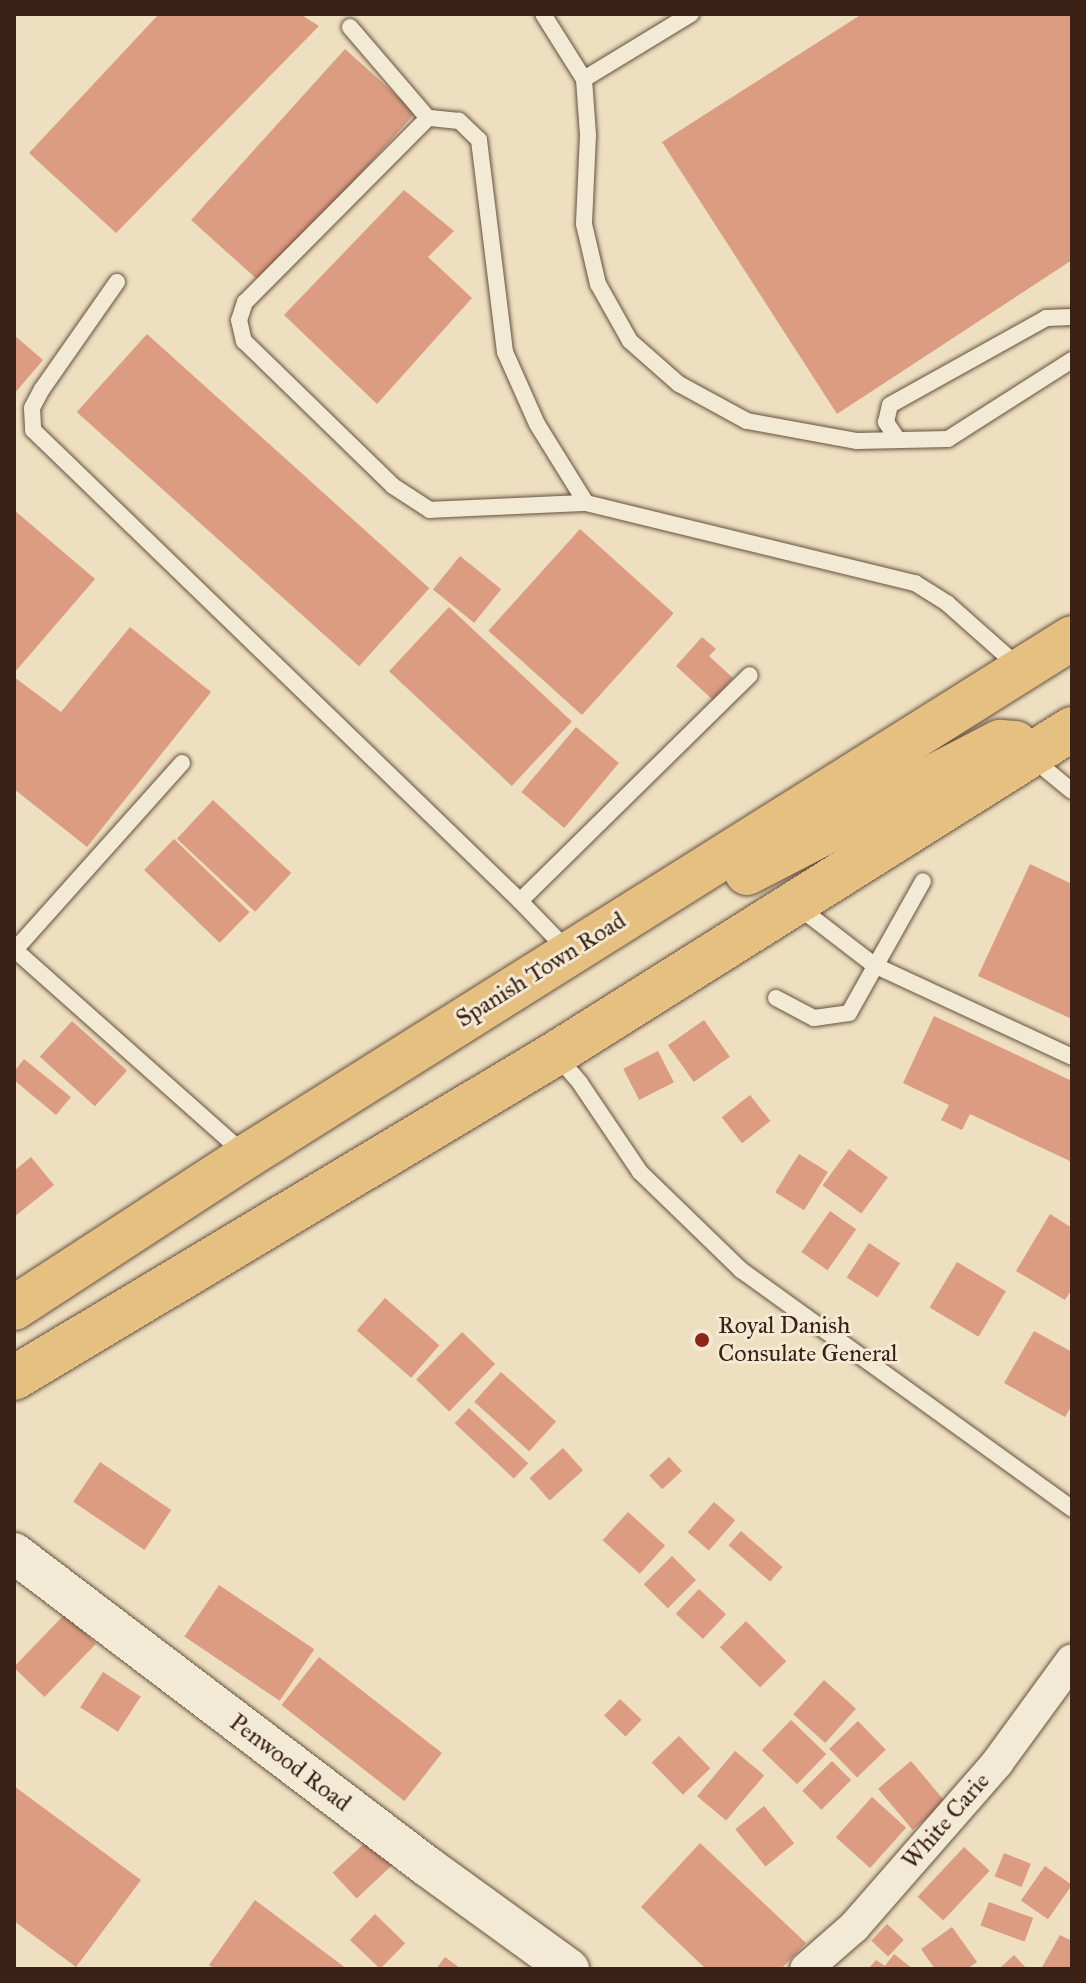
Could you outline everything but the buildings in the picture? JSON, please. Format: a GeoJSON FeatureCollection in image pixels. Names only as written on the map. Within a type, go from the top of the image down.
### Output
{"type":"FeatureCollection","features":[{"type":"Feature","properties":{"kind":"highway","name":"Spanish Town Road"},"geometry":{"type":"LineString","coordinates":[[18,1303],[1072,638]]}},
{"type":"Feature","properties":{"kind":"highway"},"geometry":{"type":"LineString","coordinates":[[14,1378],[555,1054],[1072,729]]}},
{"type":"Feature","properties":{"kind":"highway"},"geometry":{"type":"LineString","coordinates":[[569,953],[596,955],[1000,742],[1015,743],[1030,756]]}},
{"type":"Feature","properties":{"kind":"street","name":"Penwood Road"},"geometry":{"type":"LineString","coordinates":[[14,1553],[416,1858],[569,1969]]}},
{"type":"Feature","properties":{"kind":"street","name":"White Carie"},"geometry":{"type":"LineString","coordinates":[[806,1969],[854,1927],[997,1763],[1072,1660]]}},
{"type":"Feature","properties":{"kind":"lane"},"geometry":{"type":"LineString","coordinates":[[543,14],[584,79],[588,135],[584,224],[598,284],[630,341],[679,384],[747,421],[857,441],[948,439],[1072,360]]}},
{"type":"Feature","properties":{"kind":"lane"},"geometry":{"type":"LineString","coordinates":[[584,79],[691,14]]}},
{"type":"Feature","properties":{"kind":"lane"},"geometry":{"type":"LineString","coordinates":[[350,27],[428,118],[459,121],[479,140],[505,352],[537,424],[586,503]]}},
{"type":"Feature","properties":{"kind":"lane"},"geometry":{"type":"LineString","coordinates":[[428,118],[245,302],[239,320],[244,341],[393,486],[430,510],[586,503],[915,583],[948,604],[1021,669]]}},
{"type":"Feature","properties":{"kind":"lane"},"geometry":{"type":"LineString","coordinates":[[117,282],[42,389],[32,408],[33,430],[520,901],[569,953]]}},
{"type":"Feature","properties":{"kind":"lane"},"geometry":{"type":"LineString","coordinates":[[898,440],[886,422],[890,405],[1046,318],[1072,317]]}},
{"type":"Feature","properties":{"kind":"lane"},"geometry":{"type":"LineString","coordinates":[[520,901],[750,675]]}},
{"type":"Feature","properties":{"kind":"lane"},"geometry":{"type":"LineString","coordinates":[[1030,756],[1072,791]]}},
{"type":"Feature","properties":{"kind":"lane"},"geometry":{"type":"LineString","coordinates":[[182,763],[15,951],[247,1156]]}},
{"type":"Feature","properties":{"kind":"lane"},"geometry":{"type":"LineString","coordinates":[[776,998],[814,1018],[849,1013],[923,881]]}},
{"type":"Feature","properties":{"kind":"lane"},"geometry":{"type":"LineString","coordinates":[[795,904],[874,965],[1072,1057]]}},
{"type":"Feature","properties":{"kind":"lane"},"geometry":{"type":"LineString","coordinates":[[555,1054],[580,1083],[640,1172],[741,1270],[1072,1509]]}},
{"type":"Feature","properties":{"kind":"place","name":"Royal Danish Consulate General"},"geometry":{"type":"Point","coordinates":[702,1340]}}]}
